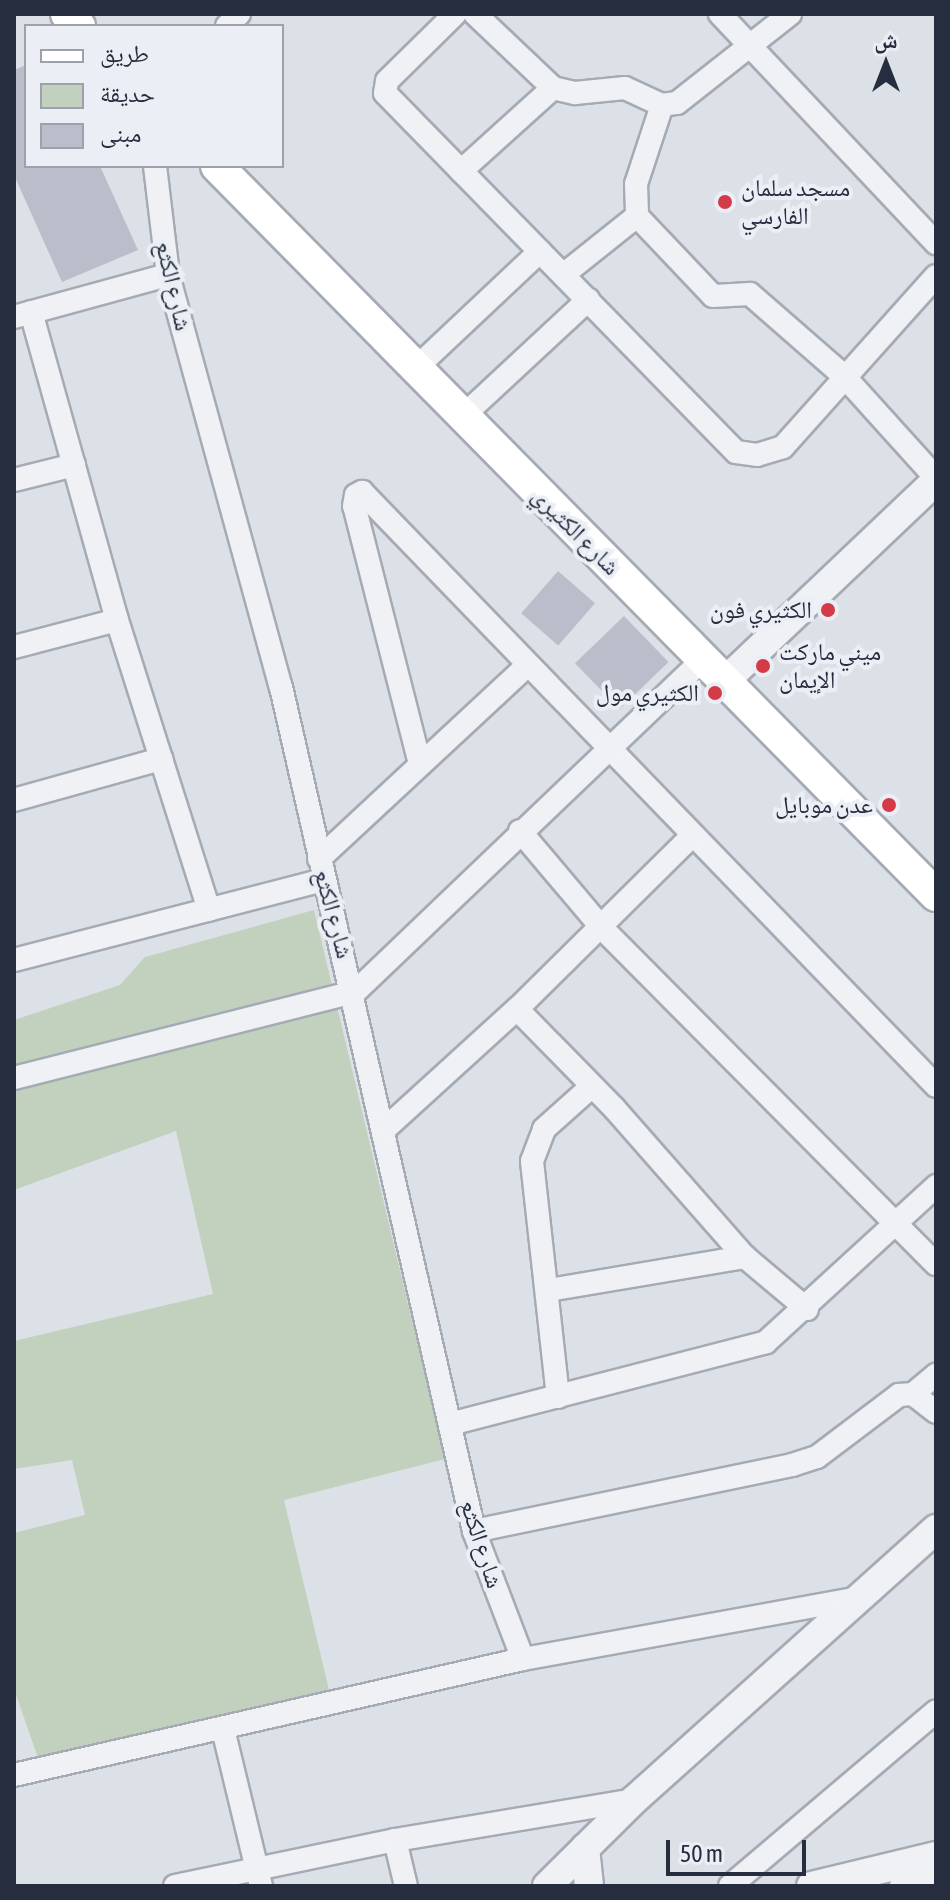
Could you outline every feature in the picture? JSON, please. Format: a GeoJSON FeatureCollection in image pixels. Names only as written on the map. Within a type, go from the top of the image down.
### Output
{"type":"FeatureCollection","features":[{"type":"Feature","properties":{"kind":"main road","name":"شارع الكثيري"},"geometry":{"type":"LineString","coordinates":[[219,168],[936,895]]}},
{"type":"Feature","properties":{"kind":"street"},"geometry":{"type":"LineString","coordinates":[[455,14],[385,86],[385,93],[736,452],[757,455],[783,447],[843,375],[936,276]]}},
{"type":"Feature","properties":{"kind":"street"},"geometry":{"type":"LineString","coordinates":[[475,14],[553,88],[575,93],[625,88],[662,105],[677,103],[753,48],[790,14]]}},
{"type":"Feature","properties":{"kind":"street"},"geometry":{"type":"LineString","coordinates":[[720,14],[936,243]]}},
{"type":"Feature","properties":{"kind":"street"},"geometry":{"type":"LineString","coordinates":[[461,171],[553,88]]}},
{"type":"Feature","properties":{"kind":"street"},"geometry":{"type":"LineString","coordinates":[[14,1078],[355,992],[607,750],[714,670],[936,480],[843,375],[750,294],[713,296],[637,216],[636,184],[662,105]]}},
{"type":"Feature","properties":{"kind":"street","name":"شارع الكثع"},"geometry":{"type":"LineString","coordinates":[[155,168],[168,275],[281,687],[322,870],[355,992],[474,1531],[523,1659]]}},
{"type":"Feature","properties":{"kind":"street"},"geometry":{"type":"LineString","coordinates":[[563,275],[637,216]]}},
{"type":"Feature","properties":{"kind":"street"},"geometry":{"type":"LineString","coordinates":[[416,368],[540,251]]}},
{"type":"Feature","properties":{"kind":"street"},"geometry":{"type":"LineString","coordinates":[[168,275],[22,314],[74,465],[117,620],[209,910]]}},
{"type":"Feature","properties":{"kind":"street"},"geometry":{"type":"LineString","coordinates":[[463,416],[588,300]]}},
{"type":"Feature","properties":{"kind":"street"},"geometry":{"type":"LineString","coordinates":[[14,480],[74,465]]}},
{"type":"Feature","properties":{"kind":"street"},"geometry":{"type":"LineString","coordinates":[[420,764],[354,506],[356,495],[371,495],[607,750],[936,1086]]}},
{"type":"Feature","properties":{"kind":"street"},"geometry":{"type":"LineString","coordinates":[[14,647],[117,620]]}},
{"type":"Feature","properties":{"kind":"street"},"geometry":{"type":"LineString","coordinates":[[14,960],[209,910],[322,870],[420,764],[528,665]]}},
{"type":"Feature","properties":{"kind":"street"},"geometry":{"type":"LineString","coordinates":[[14,800],[161,759]]}},
{"type":"Feature","properties":{"kind":"street"},"geometry":{"type":"LineString","coordinates":[[520,831],[601,927],[936,1264]]}},
{"type":"Feature","properties":{"kind":"street"},"geometry":{"type":"LineString","coordinates":[[386,1128],[517,1009],[692,836]]}},
{"type":"Feature","properties":{"kind":"street"},"geometry":{"type":"LineString","coordinates":[[517,1009],[745,1257],[807,1309]]}},
{"type":"Feature","properties":{"kind":"street"},"geometry":{"type":"LineString","coordinates":[[558,1397],[549,1290],[532,1161],[544,1129],[591,1087]]}},
{"type":"Feature","properties":{"kind":"street"},"geometry":{"type":"LineString","coordinates":[[450,1424],[735,1354],[766,1342],[807,1309],[936,1186]]}},
{"type":"Feature","properties":{"kind":"street"},"geometry":{"type":"LineString","coordinates":[[549,1290],[745,1257]]}},
{"type":"Feature","properties":{"kind":"street"},"geometry":{"type":"LineString","coordinates":[[474,1531],[792,1465],[817,1457],[899,1395],[913,1394],[936,1375]]}},
{"type":"Feature","properties":{"kind":"street"},"geometry":{"type":"LineString","coordinates":[[913,1394],[936,1412]]}},
{"type":"Feature","properties":{"kind":"street"},"geometry":{"type":"LineString","coordinates":[[547,1886],[634,1800],[854,1599],[936,1529]]}},
{"type":"Feature","properties":{"kind":"street"},"geometry":{"type":"LineString","coordinates":[[14,1775],[523,1659],[854,1599]]}},
{"type":"Feature","properties":{"kind":"street"},"geometry":{"type":"LineString","coordinates":[[730,1886],[936,1711]]}},
{"type":"Feature","properties":{"kind":"street"},"geometry":{"type":"LineString","coordinates":[[223,1729],[259,1877]]}},
{"type":"Feature","properties":{"kind":"street"},"geometry":{"type":"LineString","coordinates":[[175,1886],[259,1877],[395,1840],[634,1800]]}},
{"type":"Feature","properties":{"kind":"street"},"geometry":{"type":"LineString","coordinates":[[395,1840],[406,1886]]}},
{"type":"Feature","properties":{"kind":"street"},"geometry":{"type":"LineString","coordinates":[[585,1848],[589,1886]]}},
{"type":"Feature","properties":{"kind":"street"},"geometry":{"type":"LineString","coordinates":[[811,1886],[931,1860]]}},
{"type":"Feature","properties":{"kind":"street"},"geometry":{"type":"LineString","coordinates":[[904,1886],[931,1860]]}},
{"type":"Feature","properties":{"kind":"green space"},"geometry":{"type":"Polygon","coordinates":[[[314,910],[445,1459],[284,1500],[332,1703],[43,1772],[14,1689],[14,1533],[85,1515],[72,1460],[14,1469],[14,1341],[213,1294],[176,1131],[14,1190],[14,1020],[120,985],[145,957],[314,910]]]}},
{"type":"Feature","properties":{"kind":"building"},"geometry":{"type":"Polygon","coordinates":[[[24,66],[24,168],[101,168],[138,250],[62,282],[14,175],[14,70],[24,66]]]}},
{"type":"Feature","properties":{"kind":"building"},"geometry":{"type":"Polygon","coordinates":[[[558,571],[595,603],[558,645],[521,613],[558,571]]]}},
{"type":"Feature","properties":{"kind":"building"},"geometry":{"type":"Polygon","coordinates":[[[624,616],[668,662],[620,709],[575,663],[624,616]]]}},
{"type":"Feature","properties":{"kind":"place","name":"مسجد سلمان الفارسي"},"geometry":{"type":"Point","coordinates":[725,202]}},
{"type":"Feature","properties":{"kind":"place","name":"الكثيري فون"},"geometry":{"type":"Point","coordinates":[828,610]}},
{"type":"Feature","properties":{"kind":"place","name":"ميني ماركت الإيمان"},"geometry":{"type":"Point","coordinates":[763,666]}},
{"type":"Feature","properties":{"kind":"place","name":"الكثيري مول"},"geometry":{"type":"Point","coordinates":[715,693]}},
{"type":"Feature","properties":{"kind":"place","name":"عدن موبايل"},"geometry":{"type":"Point","coordinates":[889,805]}}]}
